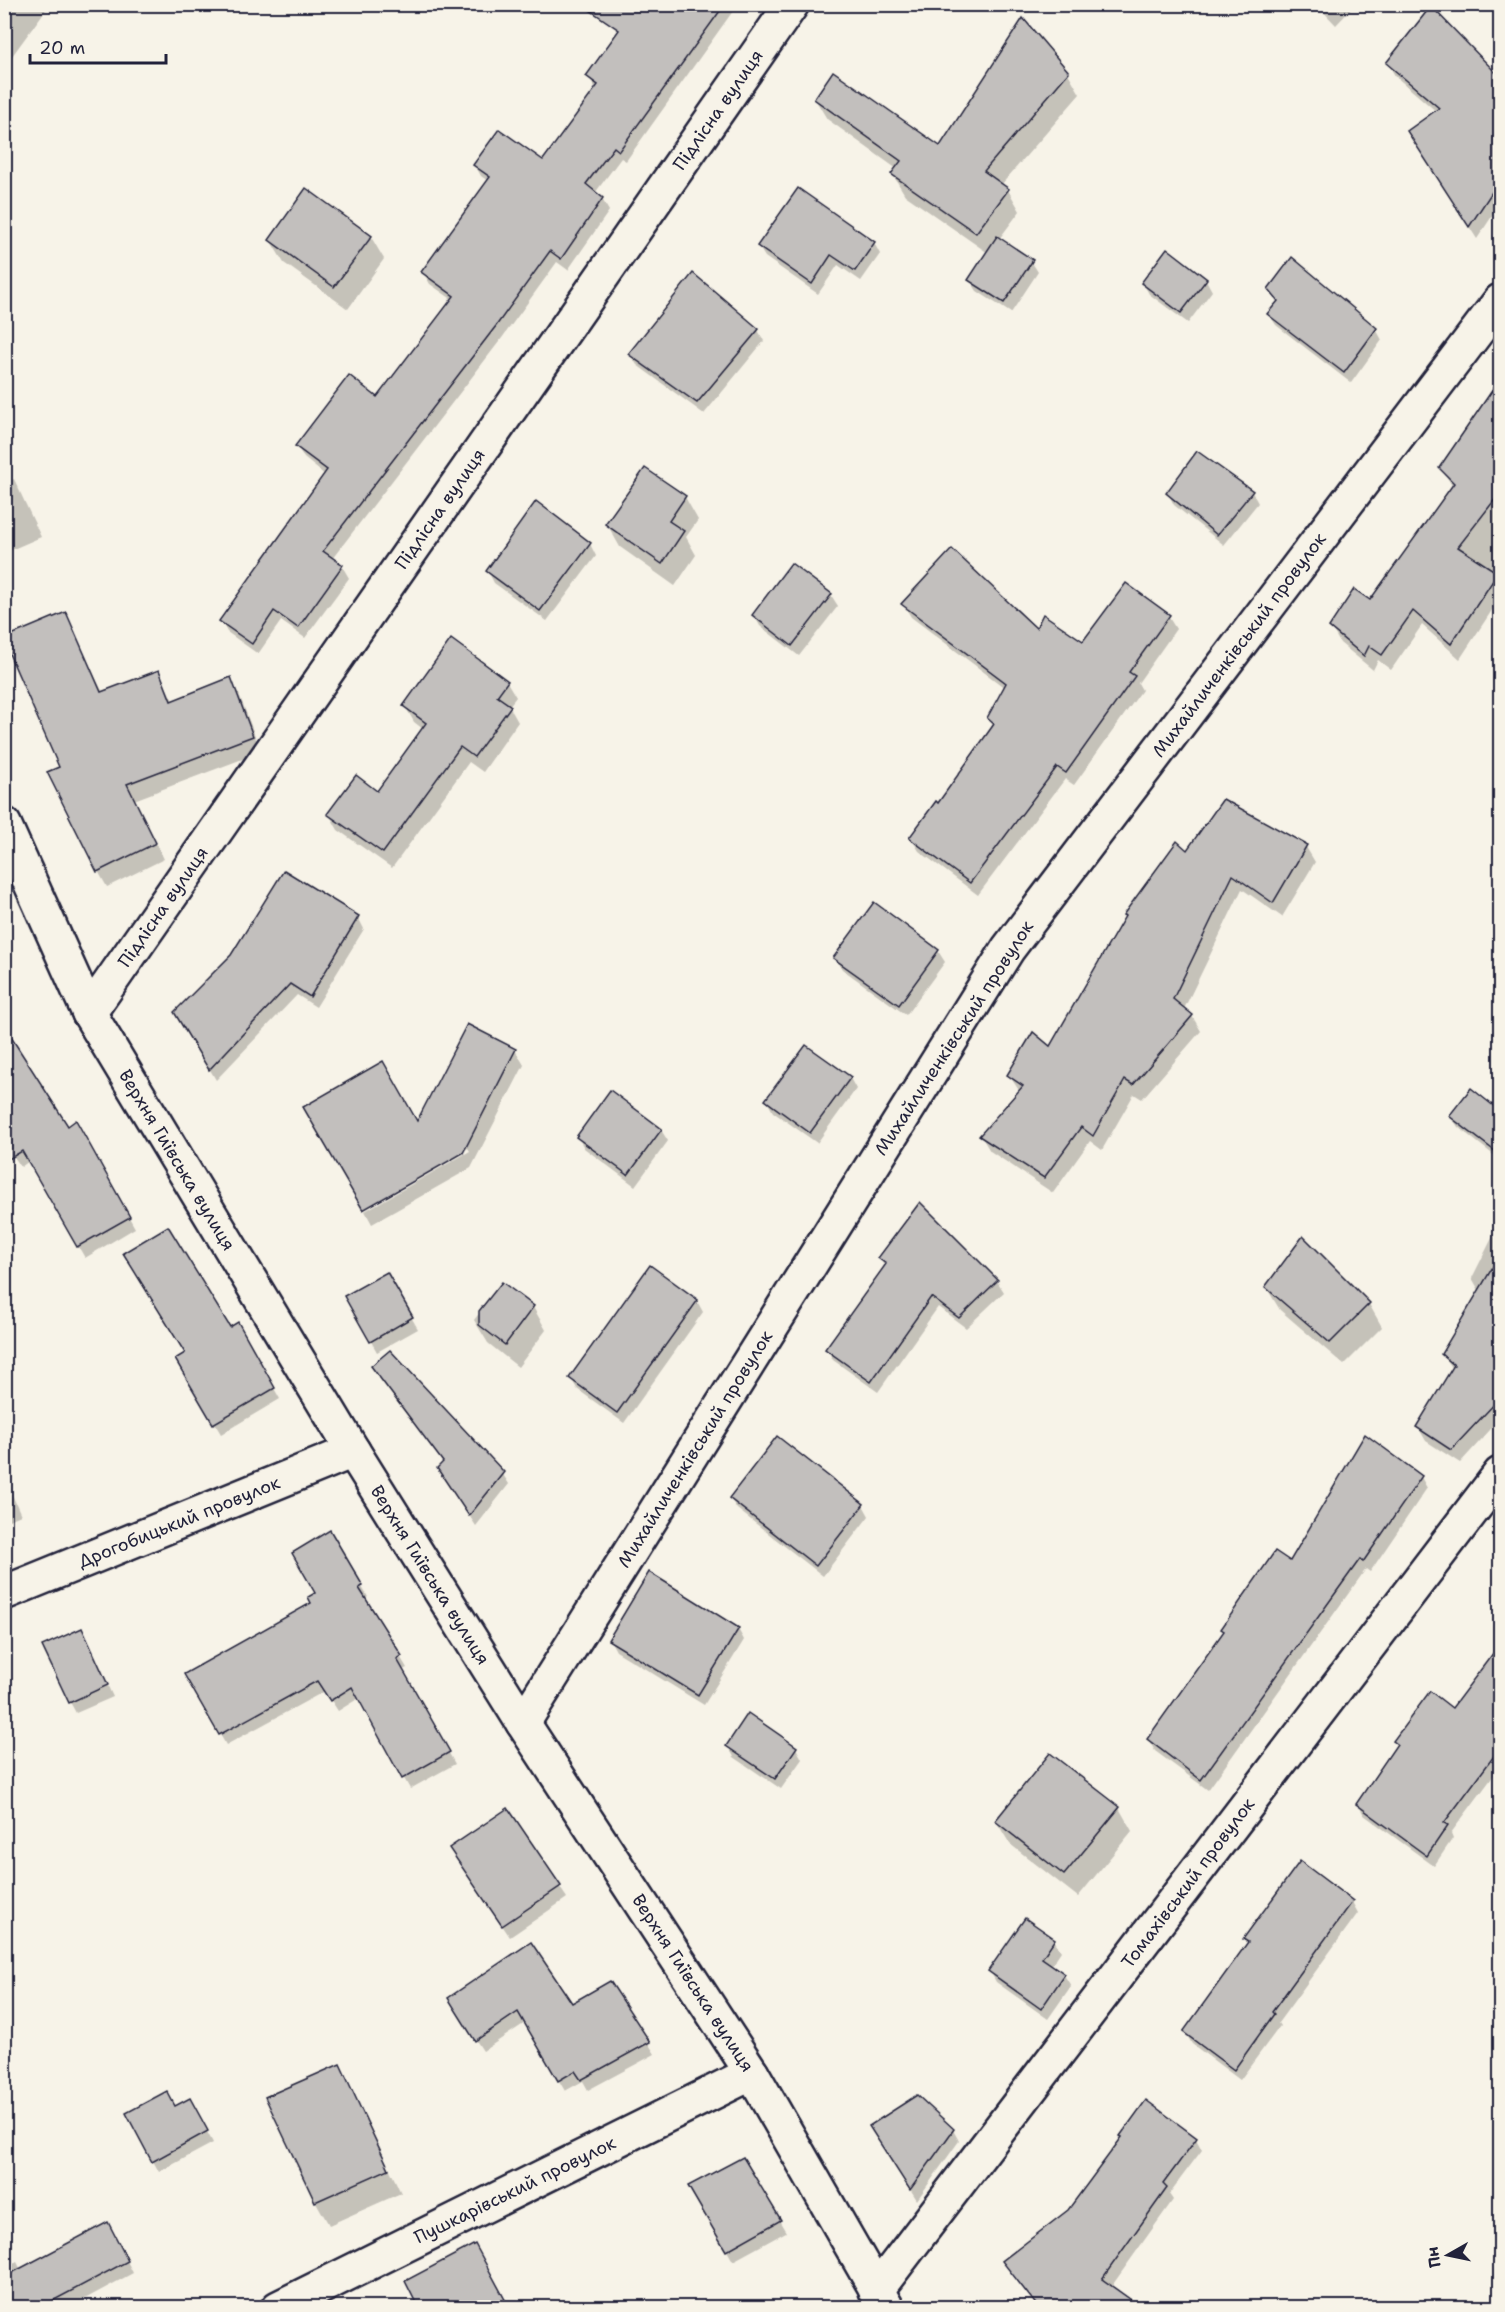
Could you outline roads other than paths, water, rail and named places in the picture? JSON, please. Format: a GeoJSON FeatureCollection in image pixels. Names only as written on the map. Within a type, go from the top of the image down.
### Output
{"type":"FeatureCollection","features":[{"type":"Feature","properties":{"kind":"street","name":"Підлісна вулиця"},"geometry":{"type":"LineString","coordinates":[[89,1013],[792,4]]}},
{"type":"Feature","properties":{"kind":"street","name":"Михайличенківський провулок"},"geometry":{"type":"LineString","coordinates":[[523,1724],[1008,949],[1500,301]]}},
{"type":"Feature","properties":{"kind":"street","name":"Верхня Гиївська вулиця"},"geometry":{"type":"LineString","coordinates":[[4,824],[89,1013],[353,1451],[523,1724],[752,2073],[882,2299]]}},
{"type":"Feature","properties":{"kind":"street","name":"Дрогобицький провулок"},"geometry":{"type":"LineString","coordinates":[[4,1593],[353,1451]]}},
{"type":"Feature","properties":{"kind":"street","name":"Томахівський провулок"},"geometry":{"type":"LineString","coordinates":[[882,2299],[1500,1474]]}},
{"type":"Feature","properties":{"kind":"street","name":"Пушкарівський провулок"},"geometry":{"type":"LineString","coordinates":[[278,2307],[752,2073]]}}]}
